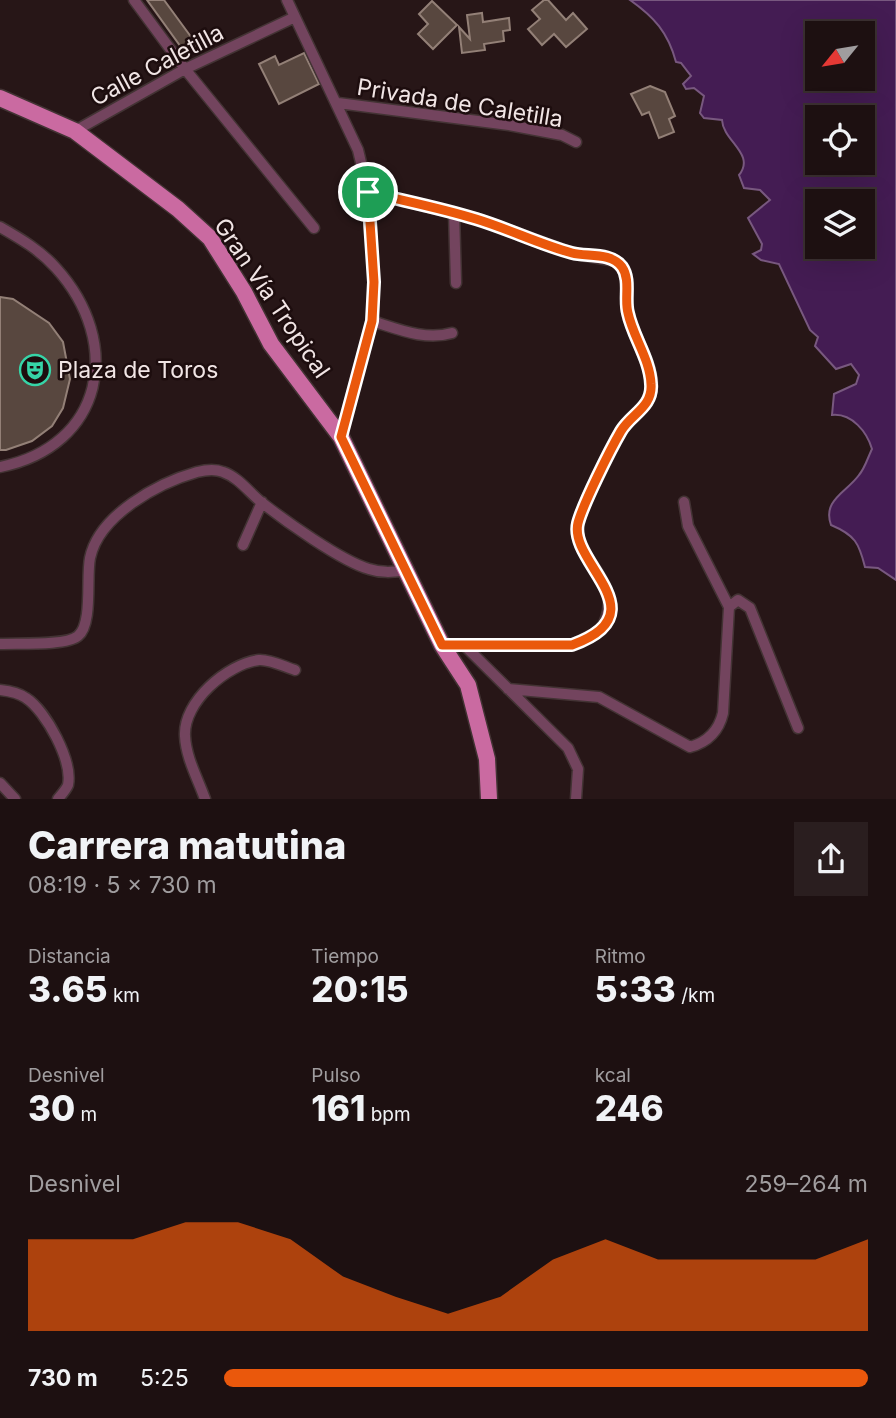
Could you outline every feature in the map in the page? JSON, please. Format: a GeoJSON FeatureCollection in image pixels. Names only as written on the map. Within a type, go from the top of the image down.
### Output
{"type":"FeatureCollection","features":[{"type":"Feature","properties":{"kind":"main road","name":"Gran Vía Tropical"},"geometry":{"type":"LineString","coordinates":[[0,97],[75,131],[178,209],[210,238],[244,292],[271,344],[341,437],[442,645],[468,685],[487,759],[489,799]]}},
{"type":"Feature","properties":{"kind":"street"},"geometry":{"type":"LineString","coordinates":[[134,0],[185,69],[314,228]]}},
{"type":"Feature","properties":{"kind":"street"},"geometry":{"type":"LineString","coordinates":[[287,0],[358,150],[368,192],[374,282],[372,321],[341,437]]}},
{"type":"Feature","properties":{"kind":"street","name":"Calle Caletilla"},"geometry":{"type":"LineString","coordinates":[[75,131],[185,69],[295,16]]}},
{"type":"Feature","properties":{"kind":"street","name":"Privada de Caletilla"},"geometry":{"type":"LineString","coordinates":[[338,103],[509,125],[562,135],[576,142]]}},
{"type":"Feature","properties":{"kind":"street"},"geometry":{"type":"LineString","coordinates":[[368,192],[454,212],[575,254],[616,261],[626,276],[628,315],[650,375],[652,388],[642,409],[621,429],[578,523],[581,543],[608,592],[610,607],[600,631],[572,645],[442,645]]}},
{"type":"Feature","properties":{"kind":"street"},"geometry":{"type":"LineString","coordinates":[[454,212],[456,283]]}},
{"type":"Feature","properties":{"kind":"street"},"geometry":{"type":"LineString","coordinates":[[0,227],[38,250],[76,295],[95,344],[97,366],[95,389],[86,410],[74,427],[41,452],[0,467]]}},
{"type":"Feature","properties":{"kind":"street"},"geometry":{"type":"LineString","coordinates":[[372,321],[423,336],[437,338],[452,333]]}},
{"type":"Feature","properties":{"kind":"street"},"geometry":{"type":"LineString","coordinates":[[0,644],[67,641],[80,635],[86,623],[89,561],[93,545],[107,525],[124,508],[198,472],[222,471],[234,477],[262,502],[350,561],[384,573],[405,571]]}},
{"type":"Feature","properties":{"kind":"street"},"geometry":{"type":"LineString","coordinates":[[243,545],[262,502]]}},
{"type":"Feature","properties":{"kind":"street"},"geometry":{"type":"LineString","coordinates":[[508,689],[599,697],[690,747],[699,745],[720,725],[729,607],[688,526],[684,502]]}},
{"type":"Feature","properties":{"kind":"street"},"geometry":{"type":"LineString","coordinates":[[729,607],[738,600],[750,608],[798,728]]}},
{"type":"Feature","properties":{"kind":"street"},"geometry":{"type":"LineString","coordinates":[[465,646],[568,748],[578,769],[576,799]]}},
{"type":"Feature","properties":{"kind":"street"},"geometry":{"type":"LineString","coordinates":[[205,799],[188,755],[185,736],[186,720],[193,704],[202,692],[247,663],[262,659],[295,670]]}},
{"type":"Feature","properties":{"kind":"street"},"geometry":{"type":"LineString","coordinates":[[0,690],[15,693],[34,705],[60,744],[66,759],[68,785],[58,799]]}},
{"type":"Feature","properties":{"kind":"street"},"geometry":{"type":"LineString","coordinates":[[0,783],[15,799]]}},
{"type":"Feature","properties":{"kind":"shaded area"},"geometry":{"type":"Polygon","coordinates":[[[630,0],[896,0],[896,580],[878,568],[865,567],[855,541],[846,532],[831,525],[829,516],[833,503],[861,472],[872,449],[858,425],[846,417],[832,415],[834,394],[856,384],[859,375],[851,364],[836,369],[815,346],[818,337],[810,330],[779,264],[761,260],[753,254],[761,250],[762,244],[748,218],[770,200],[760,190],[744,188],[739,175],[744,160],[741,154],[727,134],[722,120],[704,118],[700,113],[704,96],[694,88],[686,89],[683,84],[691,76],[681,63],[676,62],[669,42],[653,19],[630,0]]]}},
{"type":"Feature","properties":{"kind":"building"},"geometry":{"type":"Polygon","coordinates":[[[147,0],[164,0],[197,45],[186,54],[147,0]]]}},
{"type":"Feature","properties":{"kind":"building"},"geometry":{"type":"Polygon","coordinates":[[[544,0],[548,0],[566,20],[573,13],[587,29],[566,47],[554,34],[542,45],[528,29],[540,19],[532,10],[544,0]]]}},
{"type":"Feature","properties":{"kind":"building"},"geometry":{"type":"Polygon","coordinates":[[[432,1],[457,25],[433,49],[418,34],[428,24],[419,14],[432,1]]]}},
{"type":"Feature","properties":{"kind":"building"},"geometry":{"type":"Polygon","coordinates":[[[482,13],[483,22],[509,18],[510,30],[503,31],[504,41],[484,44],[485,50],[462,53],[459,27],[470,39],[467,15],[482,13]]]}},
{"type":"Feature","properties":{"kind":"building"},"geometry":{"type":"Polygon","coordinates":[[[304,53],[319,84],[279,104],[259,64],[275,56],[279,65],[304,53]]]}},
{"type":"Feature","properties":{"kind":"building"},"geometry":{"type":"Polygon","coordinates":[[[650,86],[665,92],[675,116],[669,119],[674,132],[659,138],[649,112],[642,115],[631,94],[650,86]]]}},
{"type":"Feature","properties":{"kind":"building","name":"Plaza de Toros"},"geometry":{"type":"Polygon","coordinates":[[[0,297],[13,299],[49,323],[63,342],[70,379],[63,408],[52,426],[32,441],[6,450],[0,450],[0,297]]]}},
{"type":"Feature","properties":{"kind":"place","name":"Plaza de Toros"},"geometry":{"type":"Point","coordinates":[35,370]}},
{"type":"Feature","properties":{"kind":"route"},"geometry":{"type":"LineString","coordinates":[[368,192],[478,219],[575,254],[610,258],[622,267],[626,276],[628,315],[650,375],[652,388],[642,409],[621,429],[578,523],[581,543],[608,592],[610,607],[600,631],[588,639],[572,645],[442,645],[405,571],[341,437],[372,321],[374,282],[368,192]]}}]}
